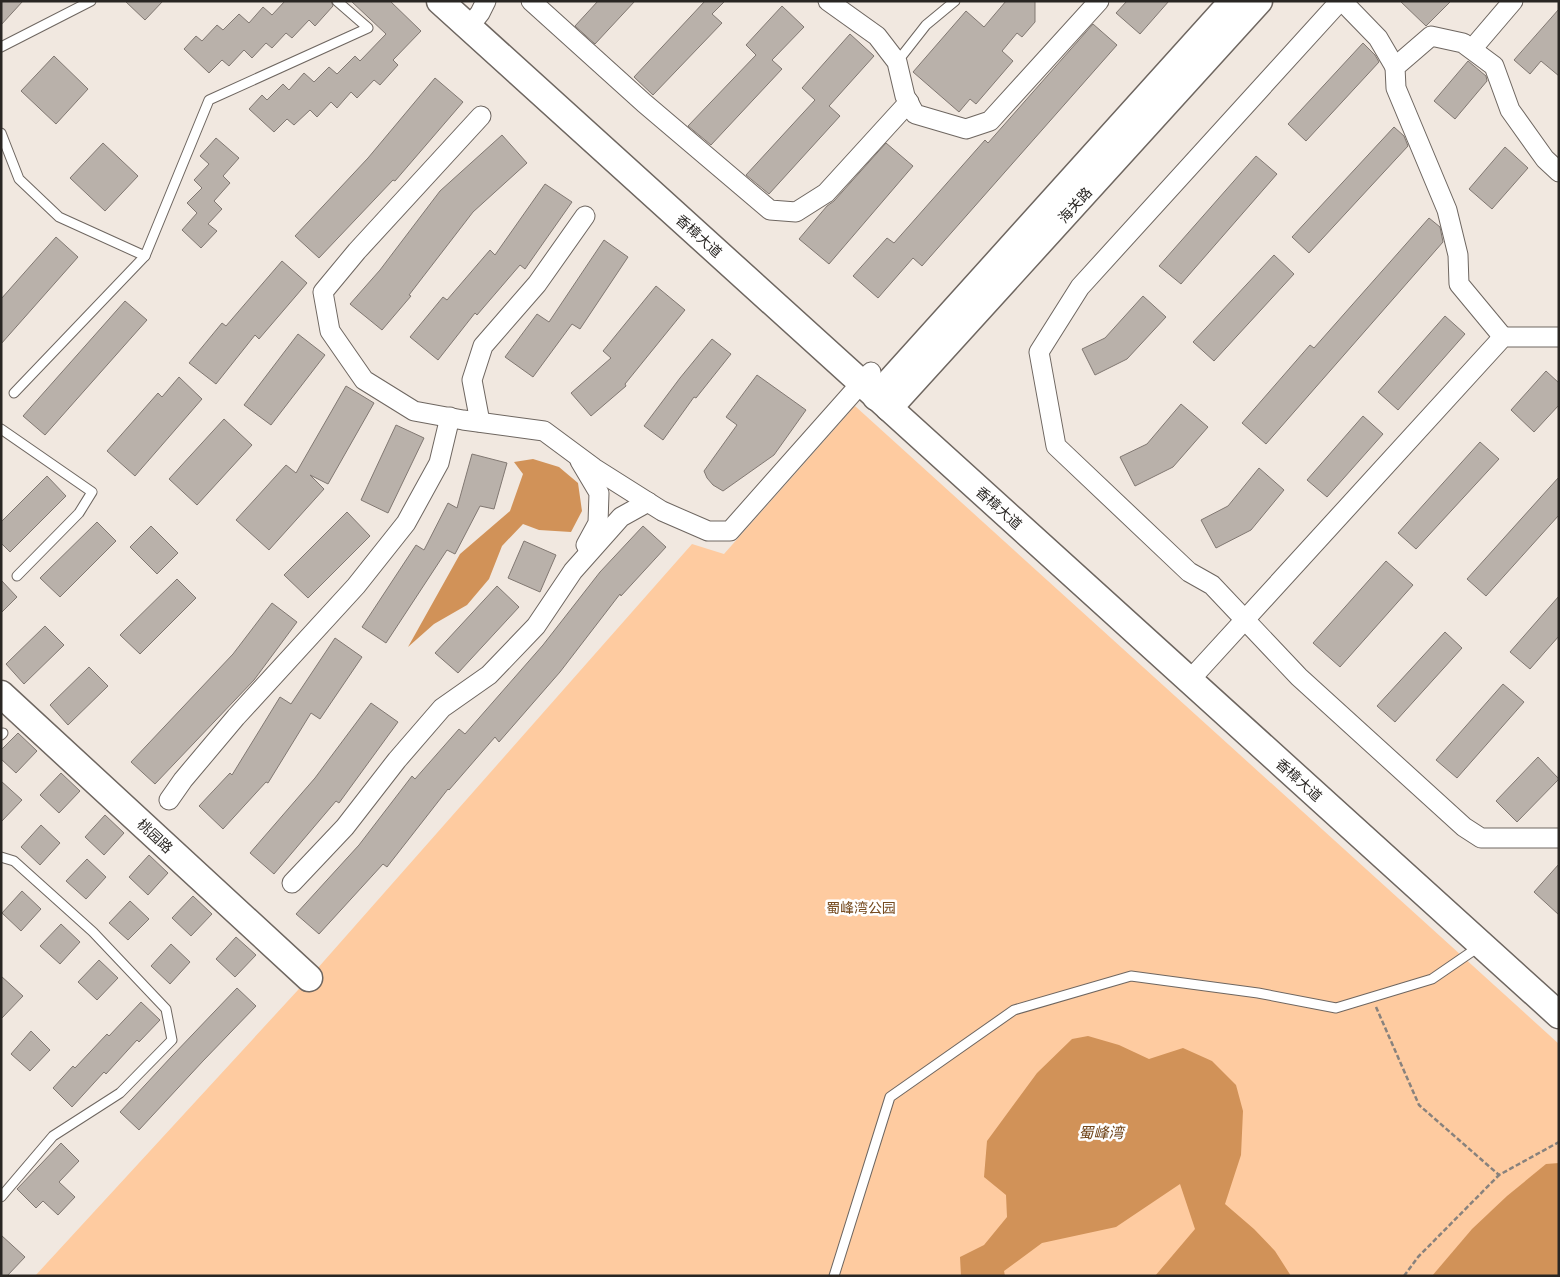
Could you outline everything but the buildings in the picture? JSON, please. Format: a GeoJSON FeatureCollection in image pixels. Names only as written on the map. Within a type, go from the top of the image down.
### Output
{"type":"FeatureCollection","features":[{"type":"Feature","properties":{"kind":"street","name":"香樟大道"},"geometry":{"type":"LineString","coordinates":[[440,1],[475,11],[881,391],[1559,1014]]}},
{"type":"Feature","properties":{"kind":"street"},"geometry":{"type":"LineString","coordinates":[[531,1],[644,103],[770,210],[796,212],[826,193],[909,102]]}},
{"type":"Feature","properties":{"kind":"street"},"geometry":{"type":"LineString","coordinates":[[828,1],[877,36],[897,62],[905,96],[915,114],[966,129],[990,120],[1099,1]]}},
{"type":"Feature","properties":{"kind":"street","name":"海关路"},"geometry":{"type":"LineString","coordinates":[[881,391],[1233,1]]}},
{"type":"Feature","properties":{"kind":"street","name":"海关路"},"geometry":{"type":"LineString","coordinates":[[881,391],[1259,1]]}},
{"type":"Feature","properties":{"kind":"street"},"geometry":{"type":"LineString","coordinates":[[1503,338],[1459,284],[1458,255],[1447,210],[1396,88],[1395,67],[1378,38],[1341,1],[1080,287],[1039,352],[1056,446],[1189,572],[1212,585],[1299,677],[1464,826],[1481,838],[1559,838]]}},
{"type":"Feature","properties":{"kind":"street"},"geometry":{"type":"LineString","coordinates":[[1472,49],[1513,1]]}},
{"type":"Feature","properties":{"kind":"street"},"geometry":{"type":"LineString","coordinates":[[1395,67],[1431,36],[1463,43],[1494,66],[1510,110],[1545,159],[1559,172]]}},
{"type":"Feature","properties":{"kind":"street"},"geometry":{"type":"LineString","coordinates":[[481,116],[357,251],[323,292],[330,331],[364,380],[414,411],[544,431],[577,456],[662,511],[708,531],[730,531],[881,391]]}},
{"type":"Feature","properties":{"kind":"street"},"geometry":{"type":"LineString","coordinates":[[480,422],[472,380],[483,346],[537,284],[585,216]]}},
{"type":"Feature","properties":{"kind":"street"},"geometry":{"type":"LineString","coordinates":[[1198,671],[1503,338],[1559,337]]}},
{"type":"Feature","properties":{"kind":"street","name":"香樟大道"},"geometry":{"type":"LineString","coordinates":[[881,391],[1198,671],[1559,1001]]}},
{"type":"Feature","properties":{"kind":"street"},"geometry":{"type":"LineString","coordinates":[[169,800],[183,780],[236,717],[356,586],[406,523],[439,463],[450,417]]}},
{"type":"Feature","properties":{"kind":"street"},"geometry":{"type":"LineString","coordinates":[[292,883],[345,827],[397,760],[442,708],[489,675],[536,626],[573,571],[598,523],[599,492],[577,456]]}},
{"type":"Feature","properties":{"kind":"street"},"geometry":{"type":"LineString","coordinates":[[573,571],[620,517],[648,502]]}},
{"type":"Feature","properties":{"kind":"street","name":"桃园路"},"geometry":{"type":"LineString","coordinates":[[1,694],[309,978]]}},
{"type":"Feature","properties":{"kind":"lane"},"geometry":{"type":"LineString","coordinates":[[1,47],[92,1]]}},
{"type":"Feature","properties":{"kind":"lane"},"geometry":{"type":"LineString","coordinates":[[14,393],[145,256],[209,100],[368,28],[337,1]]}},
{"type":"Feature","properties":{"kind":"lane"},"geometry":{"type":"LineString","coordinates":[[897,62],[926,25],[955,1]]}},
{"type":"Feature","properties":{"kind":"lane"},"geometry":{"type":"LineString","coordinates":[[1,133],[19,179],[59,217],[145,256]]}},
{"type":"Feature","properties":{"kind":"lane"},"geometry":{"type":"LineString","coordinates":[[1,429],[92,492],[80,513],[17,576]]}},
{"type":"Feature","properties":{"kind":"lane"},"geometry":{"type":"LineString","coordinates":[[1,857],[14,861],[93,932],[166,1008],[172,1040],[120,1093],[53,1136],[1,1197]]}},
{"type":"Feature","properties":{"kind":"lane"},"geometry":{"type":"LineString","coordinates":[[834,1276],[890,1097],[1014,1010],[1131,976],[1258,993],[1336,1008],[1432,979],[1481,944]]}},
{"type":"Feature","properties":{"kind":"path"},"geometry":{"type":"LineString","coordinates":[[1372,997],[1419,1104],[1498,1175]]}},
{"type":"Feature","properties":{"kind":"path"},"geometry":{"type":"LineString","coordinates":[[1404,1276],[1418,1257],[1498,1175],[1559,1142]]}},
{"type":"Feature","properties":{"kind":"green space","name":"蜀峰湾公园"},"geometry":{"type":"Polygon","coordinates":[[[855,406],[1559,1044],[1559,1276],[35,1276],[309,978],[692,544],[724,554],[855,406]]]}},
{"type":"Feature","properties":{"kind":"water"},"geometry":{"type":"Polygon","coordinates":[[[533,459],[559,467],[578,483],[582,511],[571,532],[539,530],[523,524],[502,546],[489,579],[467,605],[434,624],[408,647],[460,554],[510,511],[523,474],[514,462],[533,459]]]}},
{"type":"Feature","properties":{"kind":"water","name":"蜀峰湾"},"geometry":{"type":"Polygon","coordinates":[[[1088,1036],[1119,1045],[1149,1059],[1183,1048],[1212,1061],[1236,1085],[1243,1111],[1241,1155],[1225,1204],[1254,1229],[1275,1251],[1291,1276],[1155,1276],[1195,1229],[1180,1184],[1116,1227],[1042,1243],[1004,1271],[1005,1276],[961,1276],[960,1257],[984,1245],[1007,1217],[1006,1195],[984,1177],[987,1141],[1037,1073],[1072,1039],[1088,1036]]]}},
{"type":"Feature","properties":{"kind":"water"},"geometry":{"type":"Polygon","coordinates":[[[1559,1163],[1559,1276],[1432,1276],[1472,1229],[1507,1196],[1546,1164],[1559,1163]]]}}]}
